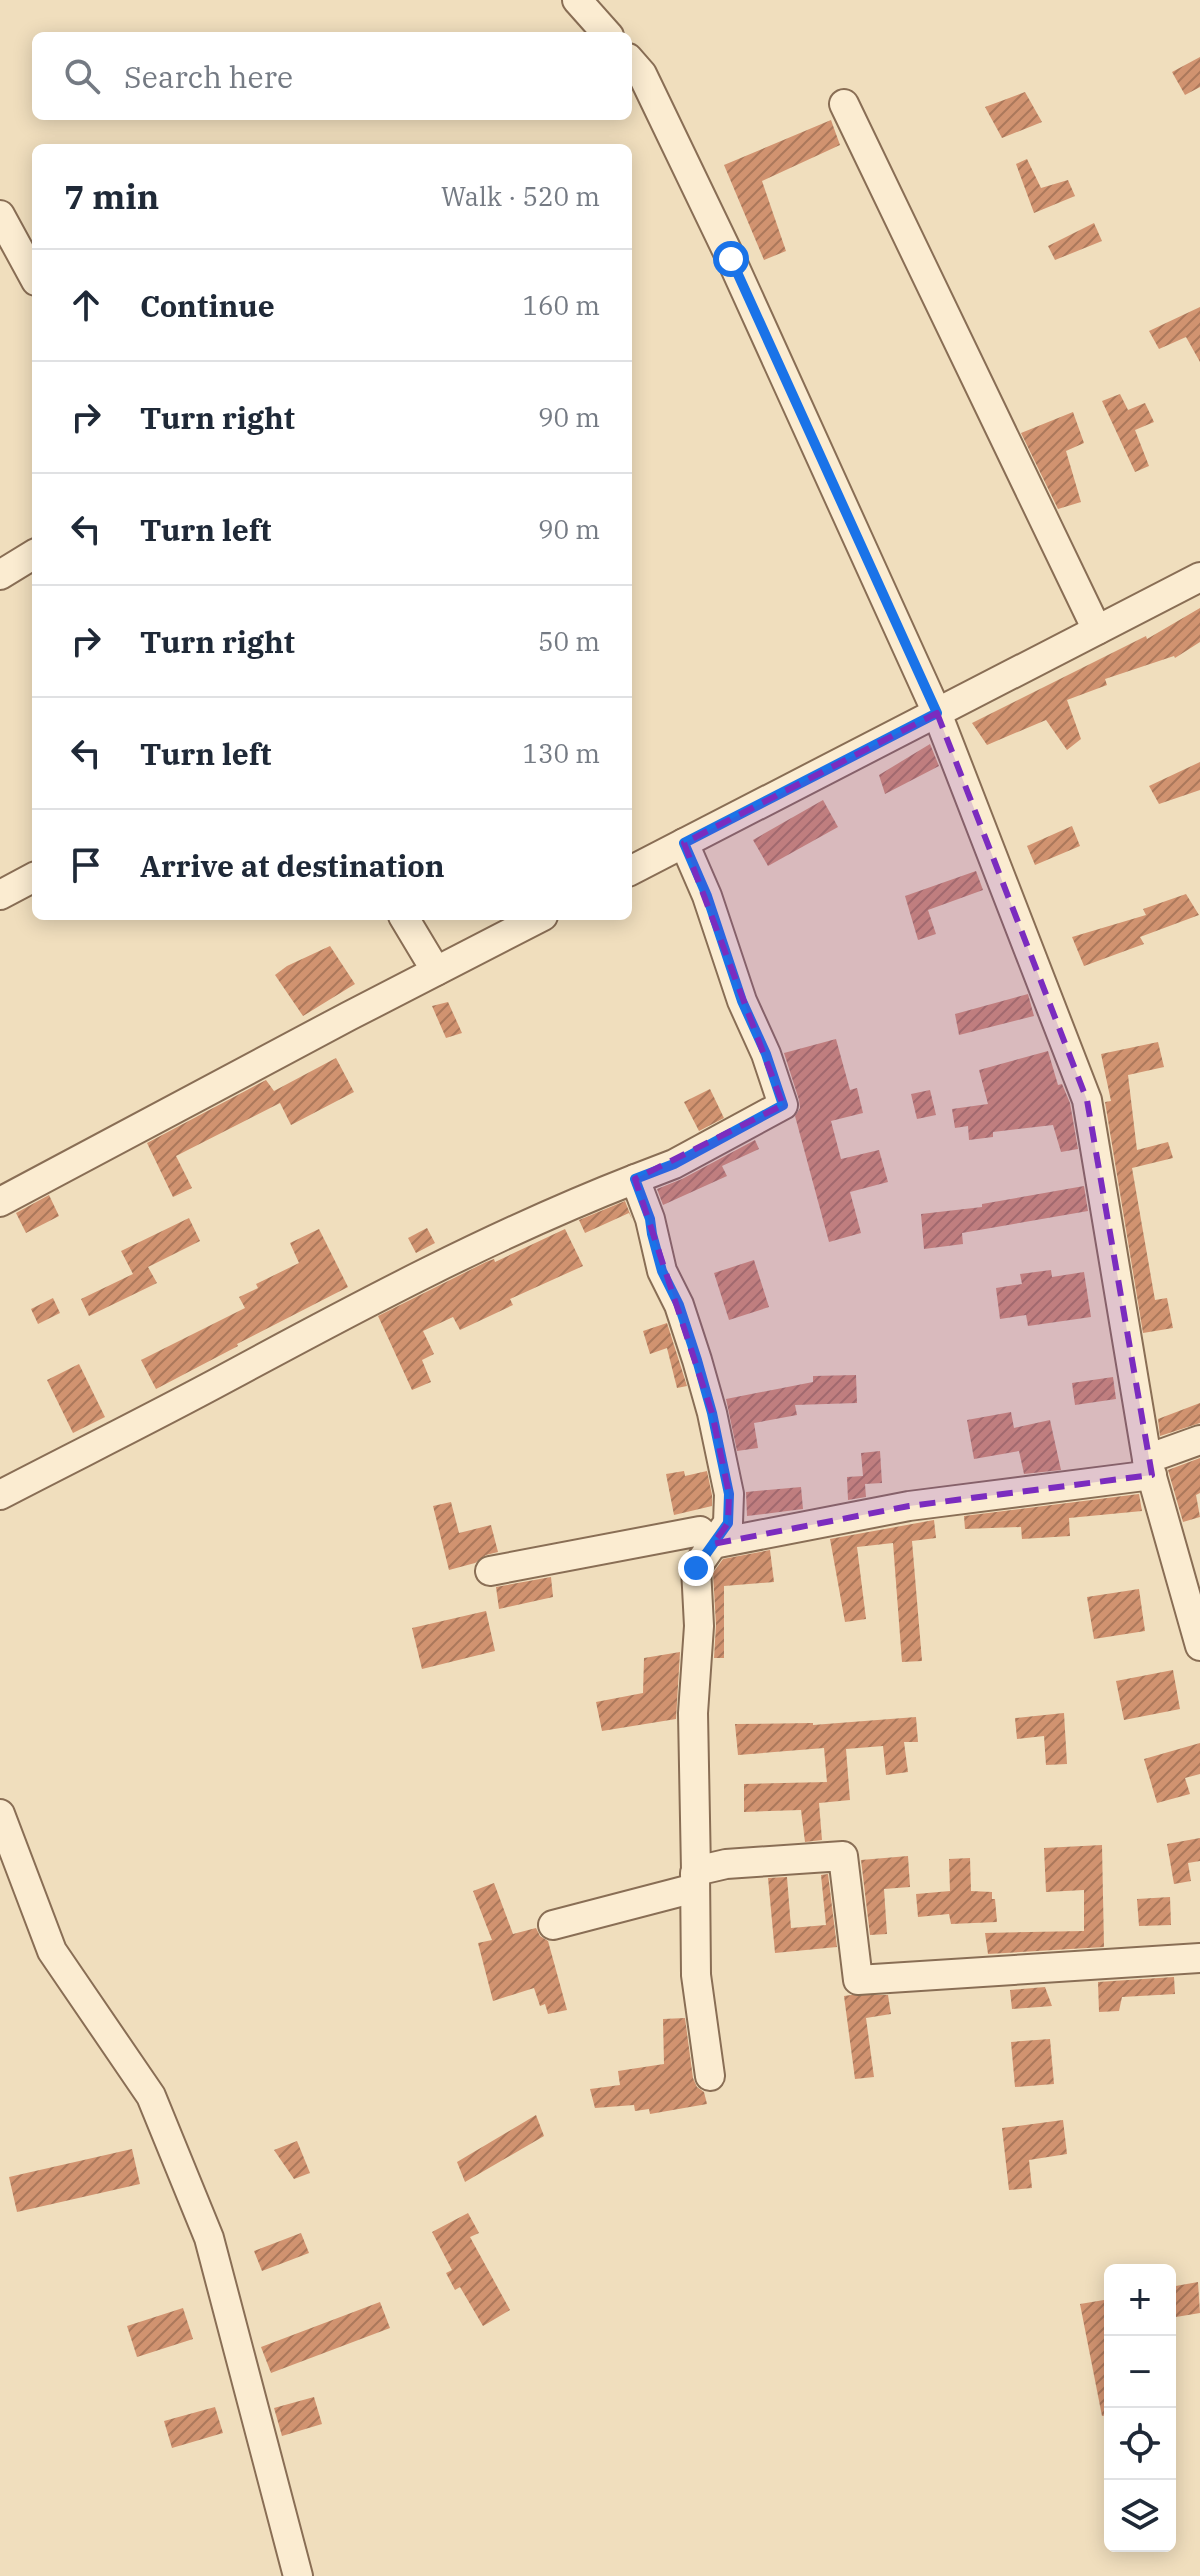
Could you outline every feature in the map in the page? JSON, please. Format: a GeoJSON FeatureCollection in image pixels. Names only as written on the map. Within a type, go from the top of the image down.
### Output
{"type":"FeatureCollection","features":[{"type":"Feature","properties":{"kind":"street"},"geometry":{"type":"LineString","coordinates":[[577,0],[605,32]]}},
{"type":"Feature","properties":{"kind":"street"},"geometry":{"type":"LineString","coordinates":[[632,63],[642,74],[731,259],[937,713],[1087,1100],[1149,1467],[1200,1646]]}},
{"type":"Feature","properties":{"kind":"street"},"geometry":{"type":"LineString","coordinates":[[844,104],[1097,630]]}},
{"type":"Feature","properties":{"kind":"street"},"geometry":{"type":"LineString","coordinates":[[0,215],[8,247],[32,276]]}},
{"type":"Feature","properties":{"kind":"street"},"geometry":{"type":"LineString","coordinates":[[0,575],[32,555]]}},
{"type":"Feature","properties":{"kind":"street"},"geometry":{"type":"LineString","coordinates":[[632,870],[1200,577]]}},
{"type":"Feature","properties":{"kind":"street"},"geometry":{"type":"LineString","coordinates":[[0,1495],[331,1320],[527,1226],[674,1164],[783,1105],[766,1054],[742,1001],[707,896],[684,843]]}},
{"type":"Feature","properties":{"kind":"street"},"geometry":{"type":"LineString","coordinates":[[0,895],[32,878]]}},
{"type":"Feature","properties":{"kind":"street"},"geometry":{"type":"LineString","coordinates":[[405,920],[436,971]]}},
{"type":"Feature","properties":{"kind":"street"},"geometry":{"type":"LineString","coordinates":[[0,1202],[535,920]]}},
{"type":"Feature","properties":{"kind":"street"},"geometry":{"type":"LineString","coordinates":[[635,1179],[650,1219],[662,1271],[679,1305],[697,1360],[729,1494],[728,1523],[696,1568],[699,1626],[693,1713],[696,1975],[710,2076]]}},
{"type":"Feature","properties":{"kind":"street"},"geometry":{"type":"LineString","coordinates":[[713,1544],[909,1506],[1149,1467],[1200,1440]]}},
{"type":"Feature","properties":{"kind":"street"},"geometry":{"type":"LineString","coordinates":[[490,1571],[700,1531],[713,1544]]}},
{"type":"Feature","properties":{"kind":"street"},"geometry":{"type":"LineString","coordinates":[[0,1814],[52,1951],[151,2096],[209,2238],[298,2576]]}},
{"type":"Feature","properties":{"kind":"street"},"geometry":{"type":"LineString","coordinates":[[553,1925],[696,1880],[726,1864],[843,1856],[858,1980],[1200,1958]]}},
{"type":"Feature","properties":{"kind":"highlighted area"},"geometry":{"type":"Polygon","coordinates":[[[937,713],[1087,1100],[1152,1475],[909,1506],[713,1544],[728,1523],[729,1494],[712,1413],[635,1179],[783,1105],[684,843],[937,713]]]}},
{"type":"Feature","properties":{"kind":"building"},"geometry":{"type":"Polygon","coordinates":[[[1200,57],[1200,87],[1185,95],[1172,72],[1200,57]]]}},
{"type":"Feature","properties":{"kind":"building"},"geometry":{"type":"Polygon","coordinates":[[[1025,92],[1042,122],[1002,138],[985,107],[1025,92]]]}},
{"type":"Feature","properties":{"kind":"building"},"geometry":{"type":"Polygon","coordinates":[[[831,120],[840,145],[762,181],[786,251],[764,260],[724,165],[831,120]]]}},
{"type":"Feature","properties":{"kind":"building"},"geometry":{"type":"Polygon","coordinates":[[[1027,159],[1041,188],[1068,180],[1075,196],[1034,213],[1016,164],[1027,159]]]}},
{"type":"Feature","properties":{"kind":"building"},"geometry":{"type":"Polygon","coordinates":[[[1094,223],[1102,241],[1055,260],[1048,246],[1094,223]]]}},
{"type":"Feature","properties":{"kind":"building"},"geometry":{"type":"Polygon","coordinates":[[[1200,307],[1200,362],[1186,337],[1159,349],[1149,331],[1200,307]]]}},
{"type":"Feature","properties":{"kind":"building"},"geometry":{"type":"Polygon","coordinates":[[[1120,394],[1128,410],[1145,403],[1154,422],[1135,430],[1149,466],[1135,472],[1102,401],[1120,394]]]}},
{"type":"Feature","properties":{"kind":"building"},"geometry":{"type":"Polygon","coordinates":[[[1073,412],[1084,443],[1066,451],[1081,502],[1058,509],[1021,433],[1073,412]]]}},
{"type":"Feature","properties":{"kind":"building"},"geometry":{"type":"Polygon","coordinates":[[[1200,608],[1200,642],[1175,658],[1105,679],[1107,685],[1067,700],[1081,739],[1067,750],[1046,720],[987,745],[972,723],[1146,636],[1147,639],[1200,608]]]}},
{"type":"Feature","properties":{"kind":"building"},"geometry":{"type":"Polygon","coordinates":[[[930,744],[939,766],[885,794],[879,775],[930,744]]]}},
{"type":"Feature","properties":{"kind":"building"},"geometry":{"type":"Polygon","coordinates":[[[1200,762],[1200,790],[1159,804],[1149,786],[1200,762]]]}},
{"type":"Feature","properties":{"kind":"building"},"geometry":{"type":"Polygon","coordinates":[[[823,800],[838,827],[768,866],[753,840],[823,800]]]}},
{"type":"Feature","properties":{"kind":"building"},"geometry":{"type":"Polygon","coordinates":[[[1072,826],[1080,846],[1035,865],[1027,846],[1072,826]]]}},
{"type":"Feature","properties":{"kind":"building"},"geometry":{"type":"Polygon","coordinates":[[[976,871],[983,890],[928,910],[936,934],[918,940],[905,896],[976,871]]]}},
{"type":"Feature","properties":{"kind":"building"},"geometry":{"type":"Polygon","coordinates":[[[1186,894],[1199,915],[1140,937],[1144,944],[1084,966],[1072,937],[1146,915],[1143,909],[1186,894]]]}},
{"type":"Feature","properties":{"kind":"building"},"geometry":{"type":"Polygon","coordinates":[[[330,946],[355,984],[303,1016],[275,975],[330,946]]]}},
{"type":"Feature","properties":{"kind":"building"},"geometry":{"type":"Polygon","coordinates":[[[1028,994],[1034,1016],[959,1035],[955,1014],[1028,994]]]}},
{"type":"Feature","properties":{"kind":"building"},"geometry":{"type":"Polygon","coordinates":[[[448,1002],[462,1033],[446,1038],[432,1006],[448,1002]]]}},
{"type":"Feature","properties":{"kind":"building"},"geometry":{"type":"Polygon","coordinates":[[[836,1039],[850,1090],[857,1088],[863,1113],[831,1121],[841,1159],[879,1150],[888,1182],[850,1192],[861,1233],[829,1242],[795,1116],[800,1108],[799,1100],[784,1053],[836,1039]]]}},
{"type":"Feature","properties":{"kind":"building"},"geometry":{"type":"Polygon","coordinates":[[[1158,1042],[1164,1067],[1128,1075],[1137,1150],[1168,1142],[1173,1158],[1132,1168],[1155,1300],[1167,1298],[1173,1328],[1143,1333],[1105,1102],[1111,1101],[1101,1054],[1158,1042]]]}},
{"type":"Feature","properties":{"kind":"building"},"geometry":{"type":"Polygon","coordinates":[[[1048,1051],[1058,1085],[1062,1084],[1070,1103],[1078,1149],[1061,1152],[1053,1125],[993,1132],[993,1137],[969,1140],[968,1126],[955,1128],[952,1109],[988,1104],[979,1070],[1048,1051]]]}},
{"type":"Feature","properties":{"kind":"building"},"geometry":{"type":"Polygon","coordinates":[[[336,1058],[354,1092],[291,1125],[280,1103],[176,1156],[192,1188],[173,1197],[147,1143],[266,1080],[274,1091],[336,1058]]]}},
{"type":"Feature","properties":{"kind":"building"},"geometry":{"type":"Polygon","coordinates":[[[710,1089],[724,1118],[699,1131],[684,1102],[710,1089]]]}},
{"type":"Feature","properties":{"kind":"building"},"geometry":{"type":"Polygon","coordinates":[[[930,1090],[936,1115],[917,1119],[911,1094],[930,1090]]]}},
{"type":"Feature","properties":{"kind":"building"},"geometry":{"type":"Polygon","coordinates":[[[755,1140],[759,1149],[722,1166],[727,1176],[663,1205],[657,1189],[755,1140]]]}},
{"type":"Feature","properties":{"kind":"building"},"geometry":{"type":"Polygon","coordinates":[[[1084,1186],[1088,1211],[962,1233],[963,1244],[924,1249],[921,1214],[982,1207],[982,1204],[1084,1186]]]}},
{"type":"Feature","properties":{"kind":"building"},"geometry":{"type":"Polygon","coordinates":[[[49,1195],[59,1216],[26,1233],[16,1213],[49,1195]]]}},
{"type":"Feature","properties":{"kind":"building"},"geometry":{"type":"Polygon","coordinates":[[[625,1201],[632,1219],[629,1213],[585,1233],[579,1220],[625,1201]]]}},
{"type":"Feature","properties":{"kind":"building"},"geometry":{"type":"Polygon","coordinates":[[[189,1218],[200,1241],[148,1267],[157,1283],[89,1316],[81,1299],[133,1274],[121,1251],[189,1218]]]}},
{"type":"Feature","properties":{"kind":"building"},"geometry":{"type":"Polygon","coordinates":[[[427,1228],[435,1243],[416,1253],[408,1238],[427,1228]]]}},
{"type":"Feature","properties":{"kind":"building"},"geometry":{"type":"Polygon","coordinates":[[[319,1229],[348,1287],[156,1389],[141,1360],[245,1308],[239,1297],[258,1288],[256,1284],[299,1263],[290,1243],[319,1229]]]}},
{"type":"Feature","properties":{"kind":"building"},"geometry":{"type":"Polygon","coordinates":[[[565,1229],[583,1266],[510,1299],[513,1305],[460,1330],[453,1317],[423,1331],[434,1354],[422,1360],[431,1382],[412,1390],[378,1316],[486,1262],[494,1259],[495,1262],[565,1229]]]}},
{"type":"Feature","properties":{"kind":"building"},"geometry":{"type":"Polygon","coordinates":[[[754,1260],[769,1307],[729,1320],[714,1273],[754,1260]]]}},
{"type":"Feature","properties":{"kind":"building"},"geometry":{"type":"Polygon","coordinates":[[[1051,1270],[1052,1277],[1084,1272],[1091,1317],[1028,1326],[1026,1315],[1000,1319],[996,1288],[1022,1284],[1020,1274],[1051,1270]]]}},
{"type":"Feature","properties":{"kind":"building"},"geometry":{"type":"Polygon","coordinates":[[[53,1298],[60,1313],[38,1324],[31,1309],[53,1298]]]}},
{"type":"Feature","properties":{"kind":"building"},"geometry":{"type":"Polygon","coordinates":[[[667,1323],[687,1386],[677,1388],[667,1348],[650,1354],[643,1331],[667,1323]]]}},
{"type":"Feature","properties":{"kind":"building"},"geometry":{"type":"Polygon","coordinates":[[[79,1364],[105,1417],[73,1433],[47,1380],[79,1364]]]}},
{"type":"Feature","properties":{"kind":"building"},"geometry":{"type":"Polygon","coordinates":[[[856,1375],[857,1403],[795,1405],[797,1415],[754,1423],[758,1448],[737,1451],[726,1399],[813,1382],[813,1376],[856,1375]]]}},
{"type":"Feature","properties":{"kind":"building"},"geometry":{"type":"Polygon","coordinates":[[[1113,1377],[1116,1399],[1075,1405],[1072,1383],[1113,1377]]]}},
{"type":"Feature","properties":{"kind":"building"},"geometry":{"type":"Polygon","coordinates":[[[1200,1403],[1200,1423],[1160,1436],[1158,1419],[1200,1403]]]}},
{"type":"Feature","properties":{"kind":"building"},"geometry":{"type":"Polygon","coordinates":[[[1011,1412],[1014,1428],[1050,1420],[1061,1470],[1024,1474],[1019,1451],[974,1459],[967,1420],[1011,1412]]]}},
{"type":"Feature","properties":{"kind":"building"},"geometry":{"type":"Polygon","coordinates":[[[880,1451],[882,1483],[865,1484],[866,1497],[848,1500],[847,1477],[863,1476],[861,1453],[880,1451]]]}},
{"type":"Feature","properties":{"kind":"building"},"geometry":{"type":"Polygon","coordinates":[[[1200,1458],[1200,1493],[1196,1495],[1200,1517],[1183,1522],[1168,1470],[1200,1458]]]}},
{"type":"Feature","properties":{"kind":"building"},"geometry":{"type":"Polygon","coordinates":[[[684,1471],[685,1476],[707,1471],[712,1506],[674,1515],[666,1474],[684,1471]]]}},
{"type":"Feature","properties":{"kind":"building"},"geometry":{"type":"Polygon","coordinates":[[[801,1487],[803,1509],[747,1516],[746,1492],[801,1487]]]}},
{"type":"Feature","properties":{"kind":"building"},"geometry":{"type":"Polygon","coordinates":[[[1139,1494],[1142,1511],[1069,1518],[1070,1536],[1022,1539],[1021,1527],[965,1529],[964,1516],[1139,1494]]]}},
{"type":"Feature","properties":{"kind":"building"},"geometry":{"type":"Polygon","coordinates":[[[451,1502],[459,1533],[491,1525],[498,1552],[449,1570],[433,1506],[451,1502]]]}},
{"type":"Feature","properties":{"kind":"building"},"geometry":{"type":"Polygon","coordinates":[[[934,1520],[936,1538],[912,1541],[922,1661],[902,1662],[893,1543],[857,1547],[866,1619],[845,1622],[830,1539],[934,1520]]]}},
{"type":"Feature","properties":{"kind":"building"},"geometry":{"type":"Polygon","coordinates":[[[770,1550],[774,1582],[724,1586],[724,1658],[714,1658],[713,1573],[723,1559],[770,1550]]]}},
{"type":"Feature","properties":{"kind":"building"},"geometry":{"type":"Polygon","coordinates":[[[551,1577],[553,1597],[499,1609],[496,1587],[551,1577]]]}},
{"type":"Feature","properties":{"kind":"building"},"geometry":{"type":"Polygon","coordinates":[[[1139,1589],[1145,1631],[1094,1639],[1087,1597],[1139,1589]]]}},
{"type":"Feature","properties":{"kind":"building"},"geometry":{"type":"Polygon","coordinates":[[[486,1611],[495,1651],[422,1669],[412,1628],[486,1611]]]}},
{"type":"Feature","properties":{"kind":"building"},"geometry":{"type":"Polygon","coordinates":[[[680,1652],[676,1719],[602,1731],[596,1702],[643,1693],[644,1658],[680,1652]]]}},
{"type":"Feature","properties":{"kind":"building"},"geometry":{"type":"Polygon","coordinates":[[[1173,1670],[1180,1709],[1124,1720],[1116,1681],[1173,1670]]]}},
{"type":"Feature","properties":{"kind":"building"},"geometry":{"type":"Polygon","coordinates":[[[1064,1713],[1067,1764],[1046,1765],[1044,1736],[1017,1739],[1015,1718],[1064,1713]]]}},
{"type":"Feature","properties":{"kind":"building"},"geometry":{"type":"Polygon","coordinates":[[[916,1717],[918,1742],[904,1742],[908,1772],[886,1775],[883,1746],[846,1749],[850,1800],[819,1803],[822,1840],[805,1842],[801,1810],[744,1812],[744,1784],[827,1782],[824,1748],[738,1755],[735,1724],[813,1725],[916,1717]]]}},
{"type":"Feature","properties":{"kind":"building"},"geometry":{"type":"Polygon","coordinates":[[[1200,1743],[1200,1774],[1185,1778],[1190,1794],[1157,1803],[1144,1759],[1200,1743]]]}},
{"type":"Feature","properties":{"kind":"building"},"geometry":{"type":"Polygon","coordinates":[[[1200,1838],[1200,1861],[1188,1863],[1191,1881],[1174,1884],[1167,1844],[1200,1838]]]}},
{"type":"Feature","properties":{"kind":"building"},"geometry":{"type":"Polygon","coordinates":[[[1102,1845],[1104,1947],[988,1954],[985,1933],[1084,1931],[1084,1890],[1046,1892],[1044,1848],[1102,1845]]]}},
{"type":"Feature","properties":{"kind":"building"},"geometry":{"type":"Polygon","coordinates":[[[908,1856],[910,1887],[884,1889],[887,1934],[870,1935],[861,1860],[908,1856]]]}},
{"type":"Feature","properties":{"kind":"building"},"geometry":{"type":"Polygon","coordinates":[[[970,1858],[971,1891],[992,1892],[997,1922],[951,1924],[949,1914],[918,1917],[916,1894],[950,1891],[949,1859],[970,1858]]]}},
{"type":"Feature","properties":{"kind":"building"},"geometry":{"type":"Polygon","coordinates":[[[828,1874],[837,1947],[775,1953],[768,1878],[787,1877],[791,1928],[826,1925],[821,1875],[828,1874]]]}},
{"type":"Feature","properties":{"kind":"building"},"geometry":{"type":"Polygon","coordinates":[[[494,1883],[513,1934],[536,1928],[540,1936],[548,1941],[567,2010],[548,2014],[545,2004],[540,2006],[534,1988],[493,2001],[478,1943],[492,1940],[473,1891],[494,1883]]]}},
{"type":"Feature","properties":{"kind":"building"},"geometry":{"type":"Polygon","coordinates":[[[1170,1897],[1171,1925],[1139,1926],[1137,1899],[1170,1897]]]}},
{"type":"Feature","properties":{"kind":"building"},"geometry":{"type":"Polygon","coordinates":[[[1174,1977],[1175,1994],[1122,1997],[1119,2011],[1099,2012],[1098,1982],[1174,1977]]]}},
{"type":"Feature","properties":{"kind":"building"},"geometry":{"type":"Polygon","coordinates":[[[1045,1987],[1052,2006],[1012,2009],[1010,1990],[1045,1987]]]}},
{"type":"Feature","properties":{"kind":"building"},"geometry":{"type":"Polygon","coordinates":[[[888,1995],[891,2014],[866,2018],[874,2077],[855,2079],[844,1996],[888,1995]]]}},
{"type":"Feature","properties":{"kind":"building"},"geometry":{"type":"Polygon","coordinates":[[[685,2018],[693,2078],[697,2087],[704,2092],[707,2104],[650,2114],[649,2109],[635,2111],[634,2105],[595,2108],[590,2089],[620,2085],[618,2071],[664,2064],[663,2019],[685,2018]]]}},
{"type":"Feature","properties":{"kind":"building"},"geometry":{"type":"Polygon","coordinates":[[[1050,2039],[1054,2084],[1015,2087],[1011,2042],[1050,2039]]]}},
{"type":"Feature","properties":{"kind":"building"},"geometry":{"type":"Polygon","coordinates":[[[536,2115],[544,2136],[465,2182],[457,2162],[536,2115]]]}},
{"type":"Feature","properties":{"kind":"building"},"geometry":{"type":"Polygon","coordinates":[[[1063,2120],[1067,2154],[1029,2160],[1032,2188],[1009,2190],[1002,2128],[1063,2120]]]}},
{"type":"Feature","properties":{"kind":"building"},"geometry":{"type":"Polygon","coordinates":[[[297,2141],[310,2173],[294,2179],[274,2150],[297,2141]]]}},
{"type":"Feature","properties":{"kind":"building"},"geometry":{"type":"Polygon","coordinates":[[[132,2149],[140,2184],[17,2212],[9,2177],[132,2149]]]}},
{"type":"Feature","properties":{"kind":"building"},"geometry":{"type":"Polygon","coordinates":[[[468,2213],[479,2233],[470,2237],[510,2310],[483,2326],[460,2287],[455,2290],[446,2273],[452,2270],[432,2232],[468,2213]]]}},
{"type":"Feature","properties":{"kind":"building"},"geometry":{"type":"Polygon","coordinates":[[[301,2233],[309,2253],[262,2271],[254,2251],[301,2233]]]}},
{"type":"Feature","properties":{"kind":"building"},"geometry":{"type":"Polygon","coordinates":[[[1198,2282],[1200,2313],[1176,2317],[1176,2286],[1198,2282]]]}},
{"type":"Feature","properties":{"kind":"building"},"geometry":{"type":"Polygon","coordinates":[[[1104,2300],[1104,2416],[1102,2416],[1080,2304],[1104,2300]]]}},
{"type":"Feature","properties":{"kind":"building"},"geometry":{"type":"Polygon","coordinates":[[[380,2302],[390,2328],[271,2373],[261,2347],[380,2302]]]}},
{"type":"Feature","properties":{"kind":"building"},"geometry":{"type":"Polygon","coordinates":[[[183,2308],[193,2339],[137,2357],[127,2326],[183,2308]]]}},
{"type":"Feature","properties":{"kind":"building"},"geometry":{"type":"Polygon","coordinates":[[[314,2397],[322,2424],[282,2436],[274,2408],[314,2397]]]}},
{"type":"Feature","properties":{"kind":"building"},"geometry":{"type":"Polygon","coordinates":[[[215,2407],[223,2433],[172,2448],[164,2421],[215,2407]]]}},
{"type":"Feature","properties":{"kind":"route"},"geometry":{"type":"LineString","coordinates":[[696,1568],[728,1523],[729,1494],[697,1360],[679,1305],[662,1271],[650,1219],[635,1179],[674,1164],[783,1105],[766,1054],[742,1001],[707,896],[684,843],[937,713],[731,259]]}}]}
